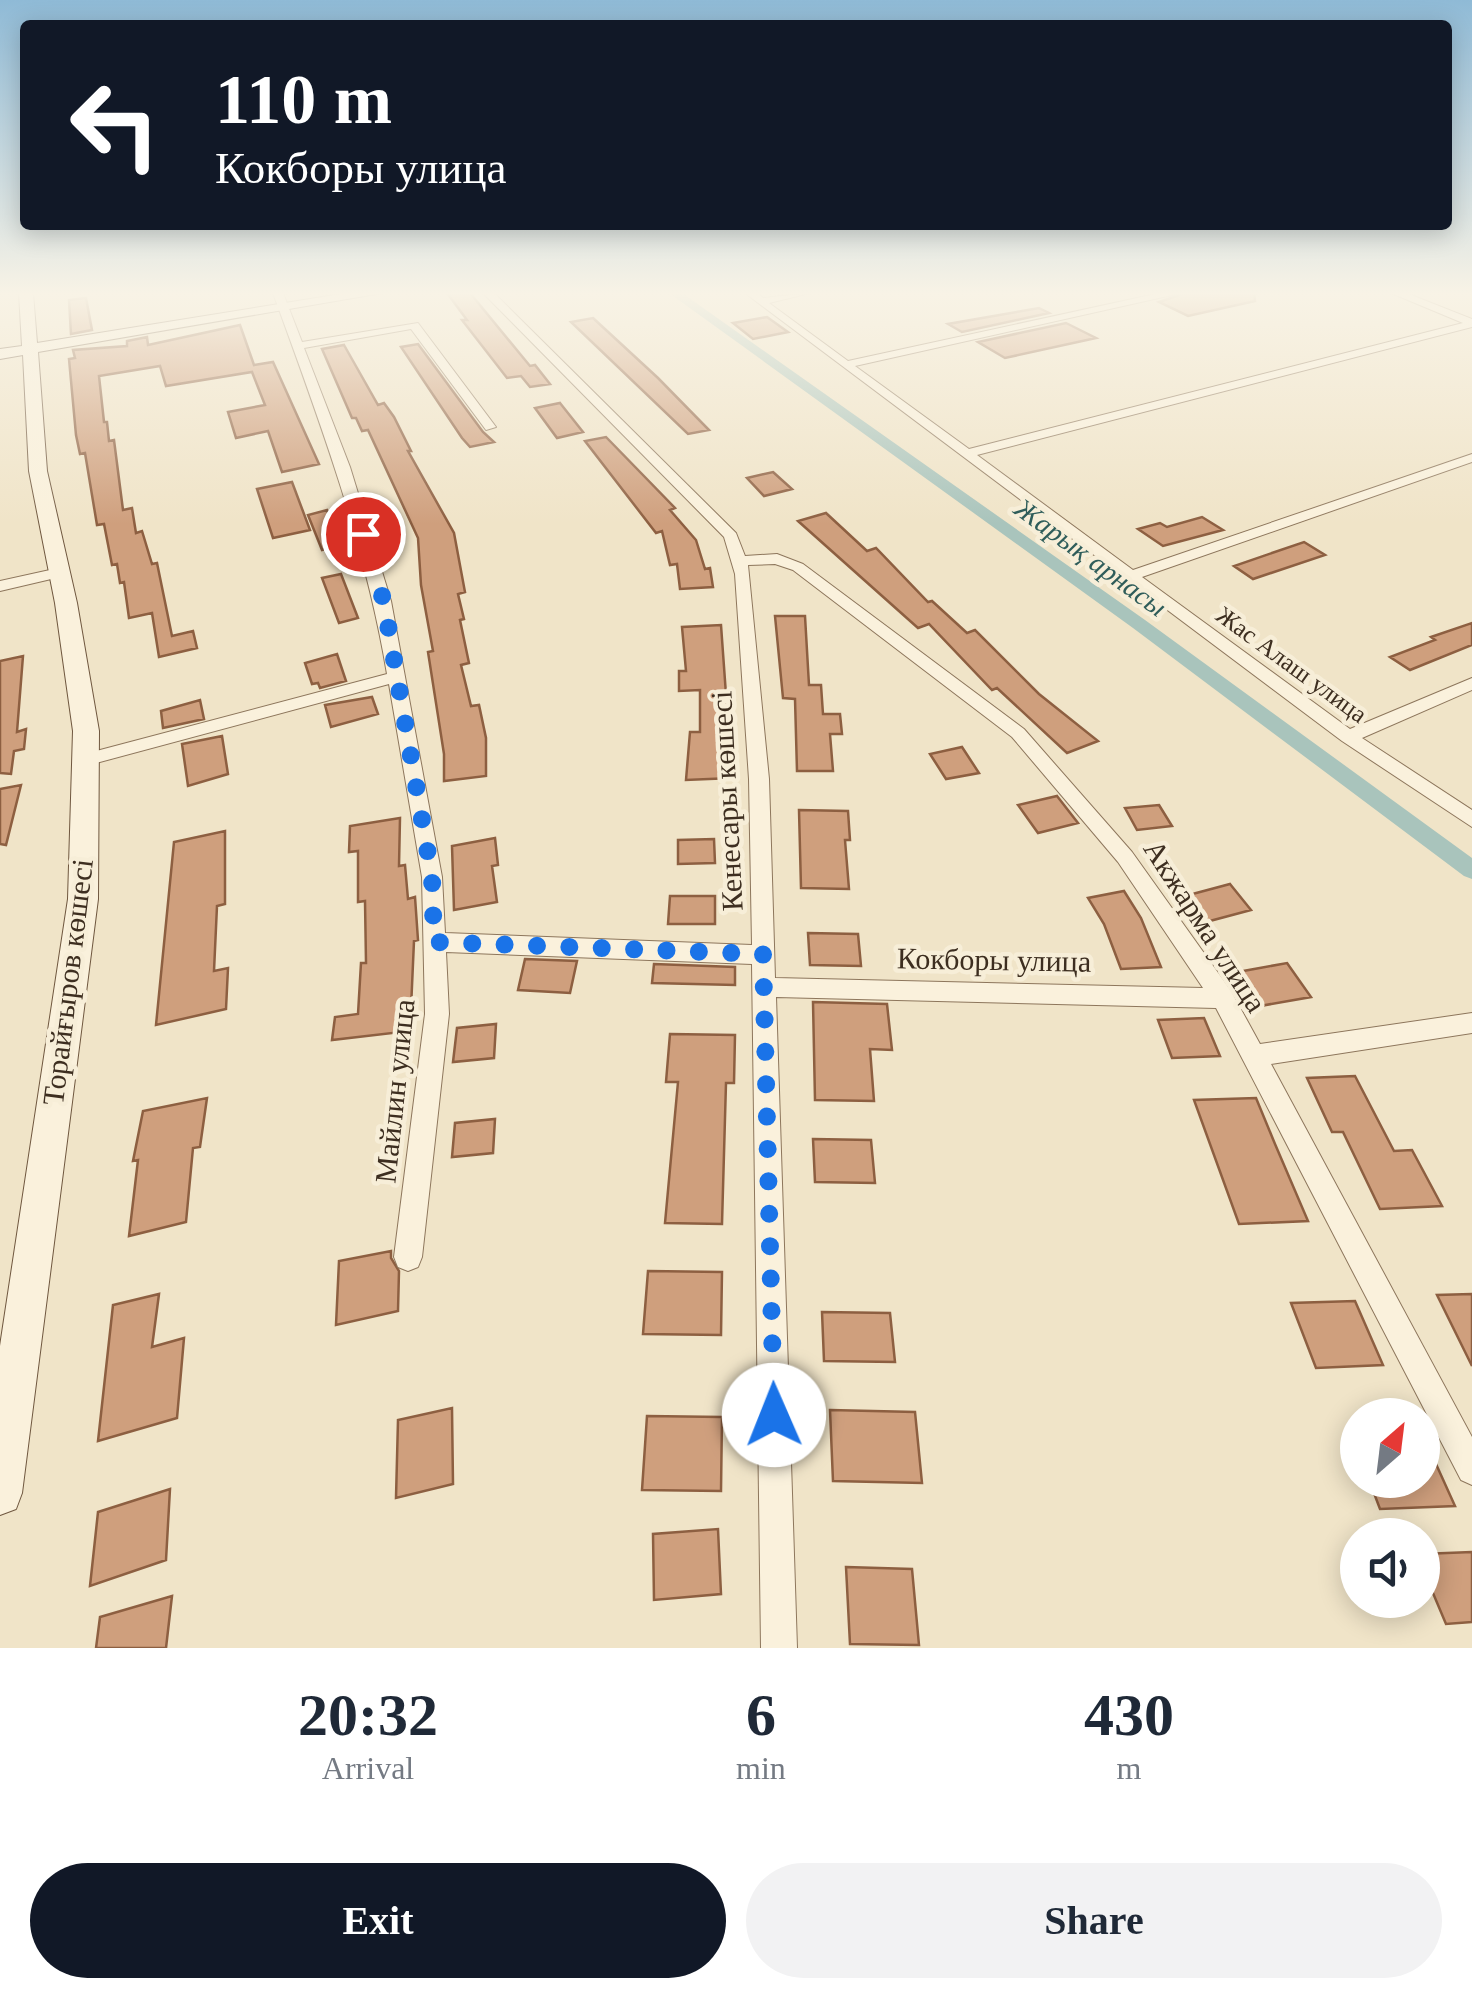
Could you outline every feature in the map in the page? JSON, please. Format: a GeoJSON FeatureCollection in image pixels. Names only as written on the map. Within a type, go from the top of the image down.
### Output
{"type":"FeatureCollection","features":[{"type":"Feature","properties":{"kind":"street","name":"Торайғыров көшесі"},"geometry":{"type":"LineString","coordinates":[[0,1493],[83,899],[86,731],[18,370]]}},
{"type":"Feature","properties":{"kind":"street","name":"Майлин улица"},"geometry":{"type":"LineString","coordinates":[[308,370],[384,602],[432,877],[437,1014],[408,1256]]}},
{"type":"Feature","properties":{"kind":"street"},"geometry":{"type":"LineString","coordinates":[[447,370],[490,427]]}},
{"type":"Feature","properties":{"kind":"street","name":"Кенесары көшесі"},"geometry":{"type":"LineString","coordinates":[[566,370],[731,536],[743,574],[759,779],[779,1648]]}},
{"type":"Feature","properties":{"kind":"street","name":"Жас Алаш улица"},"geometry":{"type":"LineString","coordinates":[[856,370],[1348,737],[1472,820]]}},
{"type":"Feature","properties":{"kind":"street"},"geometry":{"type":"LineString","coordinates":[[966,454],[1291,370]]}},
{"type":"Feature","properties":{"kind":"street"},"geometry":{"type":"LineString","coordinates":[[1129,576],[1472,458]]}},
{"type":"Feature","properties":{"kind":"street","name":"Акжарма улица"},"geometry":{"type":"LineString","coordinates":[[739,561],[777,559],[798,567],[1018,734],[1125,856],[1223,998],[1472,1469]]}},
{"type":"Feature","properties":{"kind":"street"},"geometry":{"type":"LineString","coordinates":[[0,586],[59,573]]}},
{"type":"Feature","properties":{"kind":"street"},"geometry":{"type":"LineString","coordinates":[[85,760],[396,677]]}},
{"type":"Feature","properties":{"kind":"street"},"geometry":{"type":"LineString","coordinates":[[1348,737],[1472,683]]}},
{"type":"Feature","properties":{"kind":"street"},"geometry":{"type":"LineString","coordinates":[[434,942],[763,954]]}},
{"type":"Feature","properties":{"kind":"street","name":"Кокборы улица"},"geometry":{"type":"LineString","coordinates":[[764,987],[1223,998]]}},
{"type":"Feature","properties":{"kind":"street"},"geometry":{"type":"LineString","coordinates":[[1253,1056],[1472,1023]]}},
{"type":"Feature","properties":{"kind":"building"},"geometry":{"type":"Polygon","coordinates":[[[70,370],[136,370],[99,376],[104,422],[109,441],[114,440],[123,510],[132,508],[136,533],[142,531],[152,564],[157,563],[172,636],[193,631],[197,648],[159,657],[152,613],[129,618],[124,582],[120,583],[117,564],[112,565],[104,524],[97,525],[85,453],[80,454],[70,370]]]}},
{"type":"Feature","properties":{"kind":"building"},"geometry":{"type":"Polygon","coordinates":[[[161,370],[277,370],[319,464],[282,472],[268,431],[236,438],[228,412],[265,405],[252,372],[166,386],[161,370]]]}},
{"type":"Feature","properties":{"kind":"building"},"geometry":{"type":"Polygon","coordinates":[[[331,370],[358,370],[378,405],[384,403],[454,533],[465,592],[458,594],[469,663],[461,665],[471,706],[479,705],[486,738],[486,776],[444,781],[418,538],[368,430],[362,431],[356,418],[352,418],[331,370]]]}},
{"type":"Feature","properties":{"kind":"building"},"geometry":{"type":"Polygon","coordinates":[[[416,370],[437,370],[494,442],[470,447],[416,370]]]}},
{"type":"Feature","properties":{"kind":"building"},"geometry":{"type":"Polygon","coordinates":[[[501,370],[539,370],[550,384],[530,387],[521,376],[507,378],[501,370]]]}},
{"type":"Feature","properties":{"kind":"building"},"geometry":{"type":"Polygon","coordinates":[[[621,370],[649,370],[709,430],[688,434],[621,370]]]}},
{"type":"Feature","properties":{"kind":"building"},"geometry":{"type":"Polygon","coordinates":[[[560,403],[583,432],[557,438],[535,408],[560,403]]]}},
{"type":"Feature","properties":{"kind":"building"},"geometry":{"type":"Polygon","coordinates":[[[606,437],[675,508],[670,510],[696,540],[705,569],[710,568],[713,587],[680,589],[677,564],[670,565],[662,531],[656,533],[585,441],[606,437]]]}},
{"type":"Feature","properties":{"kind":"building"},"geometry":{"type":"Polygon","coordinates":[[[773,472],[792,489],[764,496],[747,478],[773,472]]]}},
{"type":"Feature","properties":{"kind":"building"},"geometry":{"type":"Polygon","coordinates":[[[292,482],[310,530],[273,538],[257,489],[292,482]]]}},
{"type":"Feature","properties":{"kind":"building"},"geometry":{"type":"Polygon","coordinates":[[[327,510],[334,528],[345,525],[353,542],[322,550],[308,515],[327,510]]]}},
{"type":"Feature","properties":{"kind":"building"},"geometry":{"type":"Polygon","coordinates":[[[826,513],[867,551],[876,548],[928,602],[932,601],[967,633],[975,630],[1039,694],[1098,741],[1067,753],[997,688],[992,690],[929,624],[918,628],[798,521],[826,513]]]}},
{"type":"Feature","properties":{"kind":"building"},"geometry":{"type":"Polygon","coordinates":[[[1202,517],[1223,530],[1163,546],[1138,529],[1160,523],[1167,527],[1202,517]]]}},
{"type":"Feature","properties":{"kind":"building"},"geometry":{"type":"Polygon","coordinates":[[[1304,542],[1325,555],[1253,579],[1234,566],[1304,542]]]}},
{"type":"Feature","properties":{"kind":"building"},"geometry":{"type":"Polygon","coordinates":[[[341,574],[358,618],[339,623],[322,578],[341,574]]]}},
{"type":"Feature","properties":{"kind":"building"},"geometry":{"type":"Polygon","coordinates":[[[775,616],[805,616],[809,685],[821,685],[823,714],[840,714],[842,734],[830,734],[833,771],[797,771],[795,699],[783,698],[775,616]]]}},
{"type":"Feature","properties":{"kind":"building"},"geometry":{"type":"Polygon","coordinates":[[[1472,623],[1472,645],[1410,670],[1390,657],[1435,640],[1431,637],[1472,623]]]}},
{"type":"Feature","properties":{"kind":"building"},"geometry":{"type":"Polygon","coordinates":[[[721,625],[732,778],[686,780],[690,732],[700,732],[700,690],[679,691],[679,671],[686,671],[682,627],[721,625]]]}},
{"type":"Feature","properties":{"kind":"building"},"geometry":{"type":"Polygon","coordinates":[[[337,654],[346,681],[320,688],[318,683],[312,684],[305,663],[337,654]]]}},
{"type":"Feature","properties":{"kind":"building"},"geometry":{"type":"Polygon","coordinates":[[[23,656],[17,732],[26,729],[24,749],[14,751],[11,774],[0,773],[0,661],[23,656]]]}},
{"type":"Feature","properties":{"kind":"building"},"geometry":{"type":"Polygon","coordinates":[[[372,697],[378,714],[331,727],[325,705],[372,697]]]}},
{"type":"Feature","properties":{"kind":"building"},"geometry":{"type":"Polygon","coordinates":[[[200,700],[204,719],[163,728],[161,711],[200,700]]]}},
{"type":"Feature","properties":{"kind":"building"},"geometry":{"type":"Polygon","coordinates":[[[222,736],[228,774],[188,786],[182,744],[222,736]]]}},
{"type":"Feature","properties":{"kind":"building"},"geometry":{"type":"Polygon","coordinates":[[[962,747],[979,773],[946,779],[930,754],[962,747]]]}},
{"type":"Feature","properties":{"kind":"building"},"geometry":{"type":"Polygon","coordinates":[[[21,785],[6,845],[0,844],[0,789],[21,785]]]}},
{"type":"Feature","properties":{"kind":"building"},"geometry":{"type":"Polygon","coordinates":[[[1057,796],[1078,823],[1038,833],[1018,805],[1057,796]]]}},
{"type":"Feature","properties":{"kind":"building"},"geometry":{"type":"Polygon","coordinates":[[[1159,805],[1172,826],[1137,830],[1125,808],[1159,805]]]}},
{"type":"Feature","properties":{"kind":"building"},"geometry":{"type":"Polygon","coordinates":[[[799,810],[848,811],[850,840],[845,840],[849,889],[801,888],[799,810]]]}},
{"type":"Feature","properties":{"kind":"building"},"geometry":{"type":"Polygon","coordinates":[[[400,818],[399,866],[405,865],[408,899],[415,897],[418,940],[414,941],[410,1031],[332,1040],[335,1017],[358,1014],[361,963],[366,963],[365,901],[358,902],[358,851],[349,852],[350,826],[400,818]]]}},
{"type":"Feature","properties":{"kind":"building"},"geometry":{"type":"Polygon","coordinates":[[[225,831],[225,904],[217,906],[214,971],[228,968],[226,1009],[156,1025],[174,842],[225,831]]]}},
{"type":"Feature","properties":{"kind":"building"},"geometry":{"type":"Polygon","coordinates":[[[495,838],[498,865],[492,866],[497,902],[454,910],[452,846],[495,838]]]}},
{"type":"Feature","properties":{"kind":"building"},"geometry":{"type":"Polygon","coordinates":[[[714,839],[715,863],[678,864],[678,840],[714,839]]]}},
{"type":"Feature","properties":{"kind":"building"},"geometry":{"type":"Polygon","coordinates":[[[1230,884],[1251,910],[1206,922],[1185,896],[1230,884]]]}},
{"type":"Feature","properties":{"kind":"building"},"geometry":{"type":"Polygon","coordinates":[[[1124,891],[1141,918],[1161,967],[1121,969],[1104,924],[1088,898],[1124,891]]]}},
{"type":"Feature","properties":{"kind":"building"},"geometry":{"type":"Polygon","coordinates":[[[670,896],[715,896],[715,924],[668,924],[670,896]]]}},
{"type":"Feature","properties":{"kind":"building"},"geometry":{"type":"Polygon","coordinates":[[[808,933],[858,934],[861,966],[810,965],[808,933]]]}},
{"type":"Feature","properties":{"kind":"building"},"geometry":{"type":"Polygon","coordinates":[[[525,959],[577,961],[570,993],[518,990],[525,959]]]}},
{"type":"Feature","properties":{"kind":"building"},"geometry":{"type":"Polygon","coordinates":[[[1287,963],[1311,997],[1260,1006],[1238,972],[1287,963]]]}},
{"type":"Feature","properties":{"kind":"building"},"geometry":{"type":"Polygon","coordinates":[[[654,964],[735,967],[735,985],[652,983],[654,964]]]}},
{"type":"Feature","properties":{"kind":"building"},"geometry":{"type":"Polygon","coordinates":[[[813,1002],[887,1004],[892,1050],[870,1049],[874,1101],[815,1100],[813,1002]]]}},
{"type":"Feature","properties":{"kind":"building"},"geometry":{"type":"Polygon","coordinates":[[[1204,1018],[1220,1056],[1172,1058],[1158,1020],[1204,1018]]]}},
{"type":"Feature","properties":{"kind":"building"},"geometry":{"type":"Polygon","coordinates":[[[496,1024],[494,1058],[453,1062],[457,1028],[496,1024]]]}},
{"type":"Feature","properties":{"kind":"building"},"geometry":{"type":"Polygon","coordinates":[[[670,1034],[735,1035],[734,1083],[726,1083],[722,1224],[665,1223],[678,1082],[666,1082],[670,1034]]]}},
{"type":"Feature","properties":{"kind":"building"},"geometry":{"type":"Polygon","coordinates":[[[1355,1076],[1394,1151],[1412,1150],[1442,1206],[1380,1209],[1343,1132],[1332,1132],[1307,1078],[1355,1076]]]}},
{"type":"Feature","properties":{"kind":"building"},"geometry":{"type":"Polygon","coordinates":[[[207,1098],[200,1147],[193,1148],[186,1222],[129,1236],[138,1160],[133,1161],[143,1111],[207,1098]]]}},
{"type":"Feature","properties":{"kind":"building"},"geometry":{"type":"Polygon","coordinates":[[[1256,1098],[1308,1221],[1239,1224],[1194,1100],[1256,1098]]]}},
{"type":"Feature","properties":{"kind":"building"},"geometry":{"type":"Polygon","coordinates":[[[495,1119],[493,1153],[452,1157],[455,1123],[495,1119]]]}},
{"type":"Feature","properties":{"kind":"building"},"geometry":{"type":"Polygon","coordinates":[[[813,1139],[871,1140],[875,1183],[815,1182],[813,1139]]]}},
{"type":"Feature","properties":{"kind":"building"},"geometry":{"type":"Polygon","coordinates":[[[391,1251],[399,1271],[398,1311],[336,1325],[339,1261],[391,1251]]]}},
{"type":"Feature","properties":{"kind":"building"},"geometry":{"type":"Polygon","coordinates":[[[648,1271],[722,1272],[721,1335],[643,1334],[648,1271]]]}},
{"type":"Feature","properties":{"kind":"building"},"geometry":{"type":"Polygon","coordinates":[[[159,1294],[152,1347],[184,1338],[177,1418],[98,1441],[113,1305],[159,1294]]]}},
{"type":"Feature","properties":{"kind":"building"},"geometry":{"type":"Polygon","coordinates":[[[1472,1294],[1472,1366],[1437,1295],[1472,1294]]]}},
{"type":"Feature","properties":{"kind":"building"},"geometry":{"type":"Polygon","coordinates":[[[1355,1301],[1383,1365],[1316,1368],[1291,1303],[1355,1301]]]}},
{"type":"Feature","properties":{"kind":"building"},"geometry":{"type":"Polygon","coordinates":[[[822,1312],[890,1313],[895,1362],[824,1361],[822,1312]]]}},
{"type":"Feature","properties":{"kind":"building"},"geometry":{"type":"Polygon","coordinates":[[[452,1408],[453,1484],[396,1498],[398,1420],[452,1408]]]}},
{"type":"Feature","properties":{"kind":"building"},"geometry":{"type":"Polygon","coordinates":[[[830,1410],[915,1412],[922,1483],[833,1481],[830,1410]]]}},
{"type":"Feature","properties":{"kind":"building"},"geometry":{"type":"Polygon","coordinates":[[[647,1416],[722,1417],[721,1491],[642,1490],[647,1416]]]}},
{"type":"Feature","properties":{"kind":"building"},"geometry":{"type":"Polygon","coordinates":[[[1440,1473],[1455,1506],[1380,1509],[1376,1498],[1440,1498],[1440,1473]]]}},
{"type":"Feature","properties":{"kind":"building"},"geometry":{"type":"Polygon","coordinates":[[[170,1489],[166,1560],[90,1586],[98,1512],[170,1489]]]}},
{"type":"Feature","properties":{"kind":"building"},"geometry":{"type":"Polygon","coordinates":[[[718,1529],[721,1594],[654,1600],[653,1534],[718,1529]]]}},
{"type":"Feature","properties":{"kind":"building"},"geometry":{"type":"Polygon","coordinates":[[[1472,1552],[1472,1622],[1446,1624],[1440,1610],[1440,1553],[1472,1552]]]}},
{"type":"Feature","properties":{"kind":"building"},"geometry":{"type":"Polygon","coordinates":[[[846,1567],[912,1569],[919,1645],[850,1644],[846,1567]]]}},
{"type":"Feature","properties":{"kind":"building"},"geometry":{"type":"Polygon","coordinates":[[[172,1596],[166,1648],[96,1648],[100,1617],[172,1596]]]}},
{"type":"Feature","properties":{"kind":"waterway","name":"Жарық арнасы"},"geometry":{"type":"LineString","coordinates":[[782,370],[1139,624],[1472,870]]}},
{"type":"Feature","properties":{"kind":"route"},"geometry":{"type":"LineString","coordinates":[[363,534],[384,602],[432,877],[434,942],[763,954],[774,1415]]}}]}
